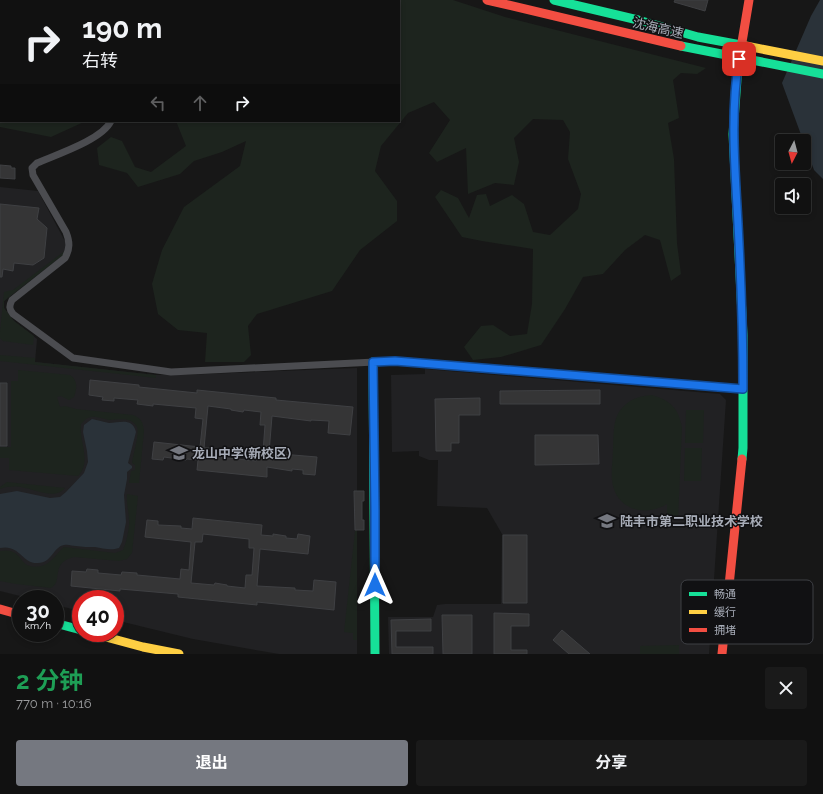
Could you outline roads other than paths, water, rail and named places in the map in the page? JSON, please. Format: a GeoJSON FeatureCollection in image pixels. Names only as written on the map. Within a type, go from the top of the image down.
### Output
{"type":"FeatureCollection","features":[{"type":"Feature","properties":{"kind":"main road","name":"沈海高速"},"geometry":{"type":"LineString","coordinates":[[488,0],[697,50],[823,74]]}},
{"type":"Feature","properties":{"kind":"main road","name":"沈海高速"},"geometry":{"type":"LineString","coordinates":[[554,0],[638,20],[698,37],[823,61]]}},
{"type":"Feature","properties":{"kind":"main road"},"geometry":{"type":"LineString","coordinates":[[578,0],[638,20]]}},
{"type":"Feature","properties":{"kind":"main road"},"geometry":{"type":"LineString","coordinates":[[730,580],[743,448],[743,335],[733,134],[737,74],[748,0]]}},
{"type":"Feature","properties":{"kind":"main road"},"geometry":{"type":"LineString","coordinates":[[373,362],[375,654]]}},
{"type":"Feature","properties":{"kind":"main road"},"geometry":{"type":"LineString","coordinates":[[0,609],[12,612]]}},
{"type":"Feature","properties":{"kind":"main road"},"geometry":{"type":"LineString","coordinates":[[124,642],[179,654]]}},
{"type":"Feature","properties":{"kind":"main road"},"geometry":{"type":"LineString","coordinates":[[722,654],[723,644]]}},
{"type":"Feature","properties":{"kind":"street"},"geometry":{"type":"LineString","coordinates":[[110,122],[106,128],[88,140],[37,163],[32,168],[33,174],[66,232],[69,246],[67,254],[64,258],[12,300],[9,307],[13,314],[73,358],[171,372],[395,361],[743,389]]}},
{"type":"Feature","properties":{"kind":"place","name":"龙山中学(新校区)"},"geometry":{"type":"Point","coordinates":[179,453]}},
{"type":"Feature","properties":{"kind":"place","name":"陆丰市第二职业技术学校"},"geometry":{"type":"Point","coordinates":[607,521]}}]}
